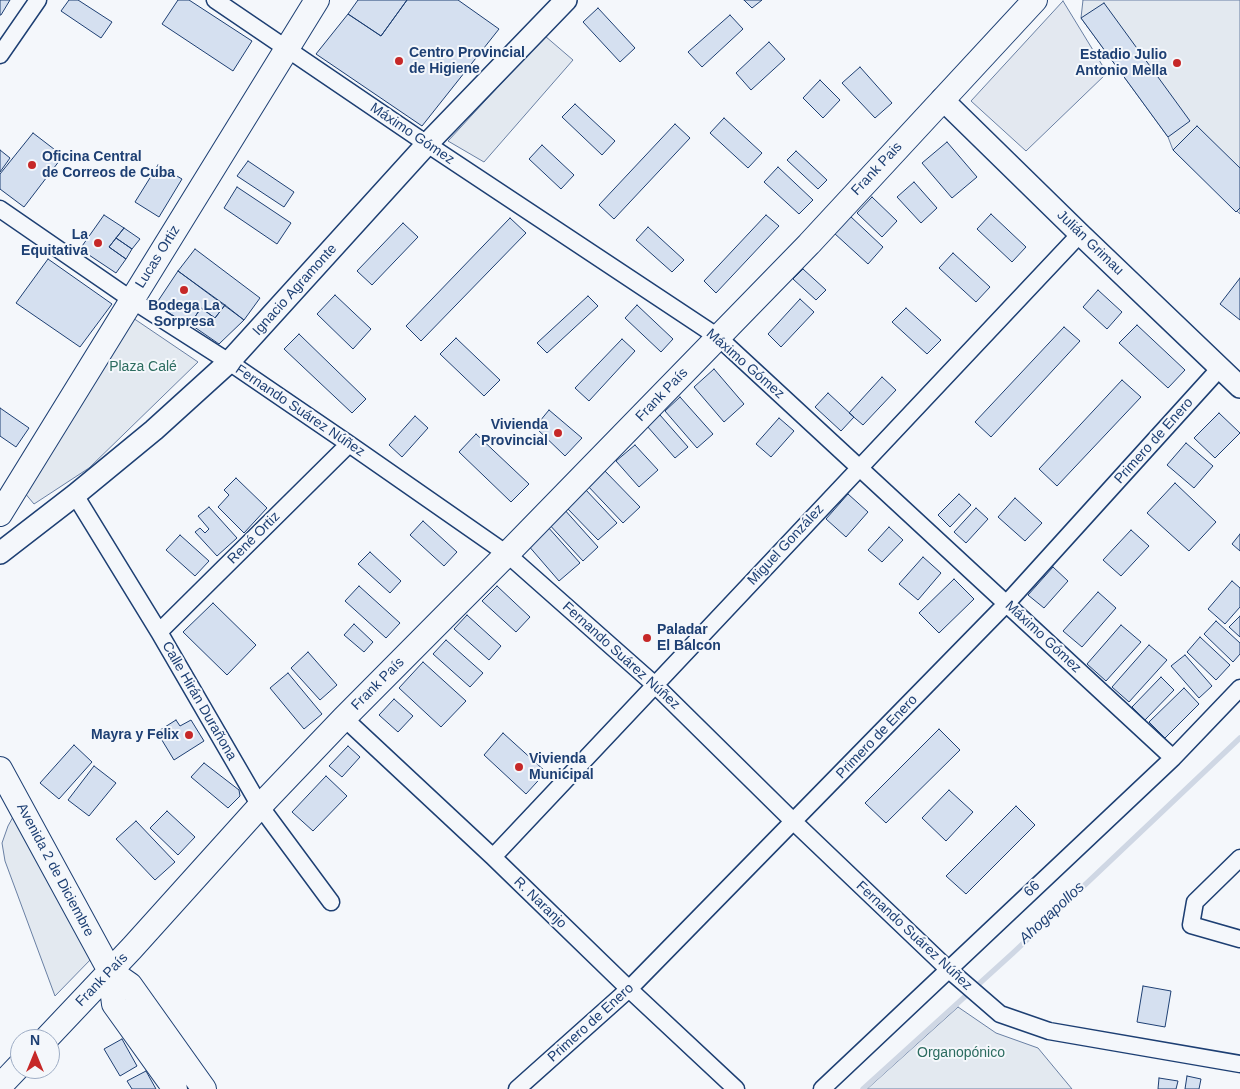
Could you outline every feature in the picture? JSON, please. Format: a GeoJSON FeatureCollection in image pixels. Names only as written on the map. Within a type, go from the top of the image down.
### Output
{"type":"FeatureCollection","features":[{"type":"Feature","properties":{"kind":"main road","name":"Lucas Ortiz"},"geometry":{"type":"LineString","coordinates":[[0,514],[317,0]]}},
{"type":"Feature","properties":{"kind":"main road","name":"Frank Pais"},"geometry":{"type":"LineString","coordinates":[[718,337],[809,244],[1035,0]]}},
{"type":"Feature","properties":{"kind":"main road","name":"Frank País"},"geometry":{"type":"LineString","coordinates":[[56,1029],[132,948],[260,806],[344,718],[718,337]]}},
{"type":"Feature","properties":{"kind":"main road","name":"Avenida 2 de Diciembre"},"geometry":{"type":"LineString","coordinates":[[0,769],[110,971],[114,1004],[175,1089]]}},
{"type":"Feature","properties":{"kind":"main road"},"geometry":{"type":"LineString","coordinates":[[130,985],[126,968],[132,948]]}},
{"type":"Feature","properties":{"kind":"main road","name":"Avenida 2 de Diciembre"},"geometry":{"type":"LineString","coordinates":[[110,971],[130,985],[204,1089]]}},
{"type":"Feature","properties":{"kind":"main road"},"geometry":{"type":"LineString","coordinates":[[88,995],[101,997],[114,1004]]}},
{"type":"Feature","properties":{"kind":"main road"},"geometry":{"type":"LineString","coordinates":[[0,1086],[10,1076]]}},
{"type":"Feature","properties":{"kind":"street"},"geometry":{"type":"LineString","coordinates":[[0,55],[38,0]]}},
{"type":"Feature","properties":{"kind":"street","name":"Máximo Gómez"},"geometry":{"type":"LineString","coordinates":[[215,0],[427,144],[718,337],[1173,758]]}},
{"type":"Feature","properties":{"kind":"street","name":"Ignacio Agramonte"},"geometry":{"type":"LineString","coordinates":[[0,553],[76,495],[154,430],[229,362],[427,144],[566,0]]}},
{"type":"Feature","properties":{"kind":"street","name":"Julián Grimau"},"geometry":{"type":"LineString","coordinates":[[942,99],[1240,387]]}},
{"type":"Feature","properties":{"kind":"street","name":"Fernando Suárez Núñez"},"geometry":{"type":"LineString","coordinates":[[0,208],[132,300],[229,362],[507,554],[654,685],[948,969],[1000,1014],[1049,1031],[1240,1064]]}},
{"type":"Feature","properties":{"kind":"street","name":"Miguel González"},"geometry":{"type":"LineString","coordinates":[[493,857],[1080,234]]}},
{"type":"Feature","properties":{"kind":"street","name":"Primero de Enero"},"geometry":{"type":"LineString","coordinates":[[517,1089],[629,989],[794,822],[1007,603],[1220,368]]}},
{"type":"Feature","properties":{"kind":"street","name":"René Ortiz"},"geometry":{"type":"LineString","coordinates":[[159,632],[349,444]]}},
{"type":"Feature","properties":{"kind":"street","name":"Calle Hirán Durañona"},"geometry":{"type":"LineString","coordinates":[[76,495],[159,632],[260,806],[331,902]]}},
{"type":"Feature","properties":{"kind":"street","name":"66"},"geometry":{"type":"LineString","coordinates":[[829,1086],[948,969],[1173,758],[1240,688]]}},
{"type":"Feature","properties":{"kind":"street","name":"R. Naranjo"},"geometry":{"type":"LineString","coordinates":[[344,718],[736,1089]]}},
{"type":"Feature","properties":{"kind":"street"},"geometry":{"type":"LineString","coordinates":[[1240,858],[1195,902],[1191,925],[1240,939]]}},
{"type":"Feature","properties":{"kind":"green space","name":"Estadio Julio Antonio Mella"},"geometry":{"type":"Polygon","coordinates":[[[1083,0],[1240,0],[1240,214],[1173,150],[1168,137],[1081,18],[1083,0]]]}},
{"type":"Feature","properties":{"kind":"green space"},"geometry":{"type":"Polygon","coordinates":[[[545,36],[573,60],[484,162],[448,141],[545,36]]]}},
{"type":"Feature","properties":{"kind":"green space","name":"Plaza Calé"},"geometry":{"type":"Polygon","coordinates":[[[133,318],[198,362],[89,468],[34,504],[24,492],[133,318]]]}},
{"type":"Feature","properties":{"kind":"green space"},"geometry":{"type":"Polygon","coordinates":[[[13,817],[93,957],[55,996],[5,861],[2,843],[13,817]]]}},
{"type":"Feature","properties":{"kind":"green space","name":"Organopónico"},"geometry":{"type":"Polygon","coordinates":[[[958,1007],[996,1033],[1038,1048],[1072,1089],[867,1089],[958,1007]]]}},
{"type":"Feature","properties":{"kind":"shaded area"},"geometry":{"type":"Polygon","coordinates":[[[1063,1],[1107,73],[1026,151],[971,101],[1063,1]]]}},
{"type":"Feature","properties":{"kind":"building"},"geometry":{"type":"Polygon","coordinates":[[[0,0],[10,0],[1,15],[0,15],[0,0]]]}},
{"type":"Feature","properties":{"kind":"building"},"geometry":{"type":"Polygon","coordinates":[[[69,0],[78,0],[112,22],[101,38],[61,11],[69,0]]]}},
{"type":"Feature","properties":{"kind":"building"},"geometry":{"type":"Polygon","coordinates":[[[178,0],[189,0],[252,41],[233,71],[162,24],[178,0]]]}},
{"type":"Feature","properties":{"kind":"building"},"geometry":{"type":"Polygon","coordinates":[[[358,0],[407,0],[381,36],[348,14],[358,0]]]}},
{"type":"Feature","properties":{"kind":"building","name":"Centro Provincial de Higiene"},"geometry":{"type":"Polygon","coordinates":[[[407,0],[458,0],[499,29],[422,126],[316,54],[348,14],[381,36],[407,0]]]}},
{"type":"Feature","properties":{"kind":"building"},"geometry":{"type":"Polygon","coordinates":[[[744,0],[762,0],[752,8],[744,0]]]}},
{"type":"Feature","properties":{"kind":"building"},"geometry":{"type":"Polygon","coordinates":[[[1104,3],[1190,121],[1168,137],[1081,18],[1104,3]]]}},
{"type":"Feature","properties":{"kind":"building"},"geometry":{"type":"Polygon","coordinates":[[[598,8],[635,48],[620,62],[583,22],[598,8]]]}},
{"type":"Feature","properties":{"kind":"building"},"geometry":{"type":"Polygon","coordinates":[[[730,15],[743,29],[702,67],[688,52],[730,15]]]}},
{"type":"Feature","properties":{"kind":"building"},"geometry":{"type":"Polygon","coordinates":[[[769,42],[785,59],[751,90],[736,73],[769,42]]]}},
{"type":"Feature","properties":{"kind":"building"},"geometry":{"type":"Polygon","coordinates":[[[860,67],[892,103],[875,118],[842,83],[860,67]]]}},
{"type":"Feature","properties":{"kind":"building"},"geometry":{"type":"Polygon","coordinates":[[[820,80],[840,100],[823,118],[803,98],[820,80]]]}},
{"type":"Feature","properties":{"kind":"building"},"geometry":{"type":"Polygon","coordinates":[[[575,104],[615,141],[602,155],[562,117],[575,104]]]}},
{"type":"Feature","properties":{"kind":"building"},"geometry":{"type":"Polygon","coordinates":[[[724,118],[762,153],[748,168],[710,133],[724,118]]]}},
{"type":"Feature","properties":{"kind":"building"},"geometry":{"type":"Polygon","coordinates":[[[675,124],[690,138],[614,219],[599,205],[675,124]]]}},
{"type":"Feature","properties":{"kind":"building"},"geometry":{"type":"Polygon","coordinates":[[[1197,126],[1240,168],[1240,208],[1236,212],[1173,150],[1197,126]]]}},
{"type":"Feature","properties":{"kind":"building","name":"Oficina Central de Correos de Cuba"},"geometry":{"type":"Polygon","coordinates":[[[33,133],[63,156],[24,207],[0,189],[0,174],[33,133]]]}},
{"type":"Feature","properties":{"kind":"building"},"geometry":{"type":"Polygon","coordinates":[[[947,142],[977,177],[952,198],[922,163],[947,142]]]}},
{"type":"Feature","properties":{"kind":"building"},"geometry":{"type":"Polygon","coordinates":[[[542,145],[574,175],[561,189],[529,159],[542,145]]]}},
{"type":"Feature","properties":{"kind":"building"},"geometry":{"type":"Polygon","coordinates":[[[0,150],[10,158],[0,172],[0,150]]]}},
{"type":"Feature","properties":{"kind":"building"},"geometry":{"type":"Polygon","coordinates":[[[796,151],[827,180],[818,189],[787,160],[796,151]]]}},
{"type":"Feature","properties":{"kind":"building"},"geometry":{"type":"Polygon","coordinates":[[[248,161],[294,192],[284,207],[237,176],[248,161]]]}},
{"type":"Feature","properties":{"kind":"building"},"geometry":{"type":"Polygon","coordinates":[[[158,165],[182,179],[159,217],[135,202],[158,165]]]}},
{"type":"Feature","properties":{"kind":"building"},"geometry":{"type":"Polygon","coordinates":[[[778,167],[813,200],[799,214],[764,182],[778,167]]]}},
{"type":"Feature","properties":{"kind":"building"},"geometry":{"type":"Polygon","coordinates":[[[914,182],[937,208],[921,223],[897,197],[914,182]]]}},
{"type":"Feature","properties":{"kind":"building"},"geometry":{"type":"Polygon","coordinates":[[[237,187],[291,223],[277,244],[224,208],[237,187]]]}},
{"type":"Feature","properties":{"kind":"building"},"geometry":{"type":"Polygon","coordinates":[[[872,197],[897,221],[882,237],[857,213],[872,197]]]}},
{"type":"Feature","properties":{"kind":"building"},"geometry":{"type":"Polygon","coordinates":[[[991,214],[1026,247],[1012,262],[977,229],[991,214]]]}},
{"type":"Feature","properties":{"kind":"building","name":"La Equitativa"},"geometry":{"type":"Polygon","coordinates":[[[104,215],[124,228],[109,247],[126,259],[116,273],[80,249],[104,215]]]}},
{"type":"Feature","properties":{"kind":"building"},"geometry":{"type":"Polygon","coordinates":[[[766,215],[779,226],[716,293],[704,281],[766,215]]]}},
{"type":"Feature","properties":{"kind":"building"},"geometry":{"type":"Polygon","coordinates":[[[850,216],[883,247],[868,264],[834,233],[850,216]]]}},
{"type":"Feature","properties":{"kind":"building"},"geometry":{"type":"Polygon","coordinates":[[[510,218],[526,233],[421,341],[406,326],[510,218]]]}},
{"type":"Feature","properties":{"kind":"building"},"geometry":{"type":"Polygon","coordinates":[[[403,223],[418,237],[372,285],[357,271],[403,223]]]}},
{"type":"Feature","properties":{"kind":"building"},"geometry":{"type":"Polygon","coordinates":[[[648,227],[684,260],[672,272],[636,240],[648,227]]]}},
{"type":"Feature","properties":{"kind":"building"},"geometry":{"type":"Polygon","coordinates":[[[124,228],[140,239],[132,249],[116,238],[124,228]]]}},
{"type":"Feature","properties":{"kind":"building"},"geometry":{"type":"Polygon","coordinates":[[[116,238],[132,249],[126,259],[109,247],[116,238]]]}},
{"type":"Feature","properties":{"kind":"building"},"geometry":{"type":"Polygon","coordinates":[[[195,249],[260,298],[244,320],[178,271],[195,249]]]}},
{"type":"Feature","properties":{"kind":"building"},"geometry":{"type":"Polygon","coordinates":[[[953,253],[990,287],[976,302],[939,268],[953,253]]]}},
{"type":"Feature","properties":{"kind":"building"},"geometry":{"type":"Polygon","coordinates":[[[48,259],[112,304],[80,347],[16,303],[48,259]]]}},
{"type":"Feature","properties":{"kind":"building"},"geometry":{"type":"Polygon","coordinates":[[[803,269],[826,290],[816,300],[793,279],[803,269]]]}},
{"type":"Feature","properties":{"kind":"building","name":"Bodega La Sorpresa"},"geometry":{"type":"Polygon","coordinates":[[[178,271],[225,305],[215,318],[201,308],[190,324],[187,325],[156,304],[178,271]]]}},
{"type":"Feature","properties":{"kind":"building"},"geometry":{"type":"Polygon","coordinates":[[[1240,278],[1240,320],[1220,304],[1240,278]]]}},
{"type":"Feature","properties":{"kind":"building"},"geometry":{"type":"Polygon","coordinates":[[[1098,290],[1122,312],[1107,329],[1083,307],[1098,290]]]}},
{"type":"Feature","properties":{"kind":"building"},"geometry":{"type":"Polygon","coordinates":[[[335,295],[371,329],[353,349],[317,314],[335,295]]]}},
{"type":"Feature","properties":{"kind":"building"},"geometry":{"type":"Polygon","coordinates":[[[588,296],[598,306],[547,353],[537,343],[588,296]]]}},
{"type":"Feature","properties":{"kind":"building"},"geometry":{"type":"Polygon","coordinates":[[[800,299],[814,312],[781,347],[768,334],[800,299]]]}},
{"type":"Feature","properties":{"kind":"building"},"geometry":{"type":"Polygon","coordinates":[[[225,305],[244,320],[219,344],[190,324],[201,308],[215,318],[225,305]]]}},
{"type":"Feature","properties":{"kind":"building"},"geometry":{"type":"Polygon","coordinates":[[[637,305],[673,339],[661,352],[625,318],[637,305]]]}},
{"type":"Feature","properties":{"kind":"building"},"geometry":{"type":"Polygon","coordinates":[[[906,308],[941,340],[927,354],[892,322],[906,308]]]}},
{"type":"Feature","properties":{"kind":"building"},"geometry":{"type":"Polygon","coordinates":[[[1137,325],[1185,370],[1168,388],[1119,343],[1137,325]]]}},
{"type":"Feature","properties":{"kind":"building"},"geometry":{"type":"Polygon","coordinates":[[[1064,327],[1080,341],[991,437],[975,422],[1064,327]]]}},
{"type":"Feature","properties":{"kind":"building"},"geometry":{"type":"Polygon","coordinates":[[[299,334],[366,399],[352,413],[284,349],[299,334]]]}},
{"type":"Feature","properties":{"kind":"building"},"geometry":{"type":"Polygon","coordinates":[[[456,338],[500,380],[484,396],[440,354],[456,338]]]}},
{"type":"Feature","properties":{"kind":"building"},"geometry":{"type":"Polygon","coordinates":[[[622,339],[635,351],[589,401],[575,388],[622,339]]]}},
{"type":"Feature","properties":{"kind":"building"},"geometry":{"type":"Polygon","coordinates":[[[714,369],[744,404],[724,422],[694,387],[714,369]]]}},
{"type":"Feature","properties":{"kind":"building"},"geometry":{"type":"Polygon","coordinates":[[[882,377],[896,390],[863,425],[849,413],[882,377]]]}},
{"type":"Feature","properties":{"kind":"building"},"geometry":{"type":"Polygon","coordinates":[[[1122,380],[1141,397],[1057,486],[1039,469],[1122,380]]]}},
{"type":"Feature","properties":{"kind":"building"},"geometry":{"type":"Polygon","coordinates":[[[828,393],[854,417],[841,431],[815,407],[828,393]]]}},
{"type":"Feature","properties":{"kind":"building"},"geometry":{"type":"Polygon","coordinates":[[[680,397],[713,434],[697,448],[665,411],[680,397]]]}},
{"type":"Feature","properties":{"kind":"building"},"geometry":{"type":"Polygon","coordinates":[[[0,408],[29,428],[16,447],[0,436],[0,408]]]}},
{"type":"Feature","properties":{"kind":"building","name":"Vivienda Provincial"},"geometry":{"type":"Polygon","coordinates":[[[549,410],[582,438],[565,456],[535,427],[549,410]]]}},
{"type":"Feature","properties":{"kind":"building"},"geometry":{"type":"Polygon","coordinates":[[[1219,413],[1240,433],[1215,458],[1194,438],[1219,413]]]}},
{"type":"Feature","properties":{"kind":"building"},"geometry":{"type":"Polygon","coordinates":[[[660,415],[688,447],[675,458],[647,426],[660,415]]]}},
{"type":"Feature","properties":{"kind":"building"},"geometry":{"type":"Polygon","coordinates":[[[415,416],[428,428],[402,457],[389,445],[415,416]]]}},
{"type":"Feature","properties":{"kind":"building"},"geometry":{"type":"Polygon","coordinates":[[[779,418],[794,431],[771,457],[756,444],[779,418]]]}},
{"type":"Feature","properties":{"kind":"building"},"geometry":{"type":"Polygon","coordinates":[[[476,434],[529,484],[511,502],[459,452],[476,434]]]}},
{"type":"Feature","properties":{"kind":"building"},"geometry":{"type":"Polygon","coordinates":[[[1186,443],[1213,466],[1194,488],[1167,465],[1186,443]]]}},
{"type":"Feature","properties":{"kind":"building"},"geometry":{"type":"Polygon","coordinates":[[[635,445],[658,470],[639,487],[616,461],[635,445]]]}},
{"type":"Feature","properties":{"kind":"building"},"geometry":{"type":"Polygon","coordinates":[[[603,469],[640,507],[623,523],[586,484],[603,469]]]}},
{"type":"Feature","properties":{"kind":"building"},"geometry":{"type":"Polygon","coordinates":[[[236,478],[267,508],[244,533],[218,507],[229,495],[224,490],[236,478]]]}},
{"type":"Feature","properties":{"kind":"building"},"geometry":{"type":"Polygon","coordinates":[[[1175,483],[1216,522],[1189,551],[1147,513],[1175,483]]]}},
{"type":"Feature","properties":{"kind":"building"},"geometry":{"type":"Polygon","coordinates":[[[585,489],[617,523],[598,540],[566,507],[585,489]]]}},
{"type":"Feature","properties":{"kind":"building"},"geometry":{"type":"Polygon","coordinates":[[[848,494],[868,512],[846,537],[826,519],[848,494]]]}},
{"type":"Feature","properties":{"kind":"building"},"geometry":{"type":"Polygon","coordinates":[[[959,494],[971,505],[950,527],[938,515],[959,494]]]}},
{"type":"Feature","properties":{"kind":"building"},"geometry":{"type":"Polygon","coordinates":[[[1015,498],[1042,523],[1025,541],[998,517],[1015,498]]]}},
{"type":"Feature","properties":{"kind":"building"},"geometry":{"type":"Polygon","coordinates":[[[209,507],[237,538],[217,556],[195,532],[200,528],[205,533],[209,529],[198,516],[209,507]]]}},
{"type":"Feature","properties":{"kind":"building"},"geometry":{"type":"Polygon","coordinates":[[[563,508],[598,547],[583,561],[547,522],[563,508]]]}},
{"type":"Feature","properties":{"kind":"building"},"geometry":{"type":"Polygon","coordinates":[[[976,508],[988,519],[966,543],[954,532],[976,508]]]}},
{"type":"Feature","properties":{"kind":"building"},"geometry":{"type":"Polygon","coordinates":[[[423,521],[457,552],[444,566],[410,535],[423,521]]]}},
{"type":"Feature","properties":{"kind":"building"},"geometry":{"type":"Polygon","coordinates":[[[547,526],[580,563],[559,581],[527,544],[547,526]]]}},
{"type":"Feature","properties":{"kind":"building"},"geometry":{"type":"Polygon","coordinates":[[[889,527],[903,540],[882,562],[868,550],[889,527]]]}},
{"type":"Feature","properties":{"kind":"building"},"geometry":{"type":"Polygon","coordinates":[[[1131,530],[1149,546],[1121,576],[1103,560],[1131,530]]]}},
{"type":"Feature","properties":{"kind":"building"},"geometry":{"type":"Polygon","coordinates":[[[1240,534],[1240,551],[1232,544],[1240,534]]]}},
{"type":"Feature","properties":{"kind":"building"},"geometry":{"type":"Polygon","coordinates":[[[180,535],[209,561],[195,576],[166,550],[180,535]]]}},
{"type":"Feature","properties":{"kind":"building"},"geometry":{"type":"Polygon","coordinates":[[[370,552],[401,581],[390,593],[358,564],[370,552]]]}},
{"type":"Feature","properties":{"kind":"building"},"geometry":{"type":"Polygon","coordinates":[[[923,557],[941,573],[918,600],[899,584],[923,557]]]}},
{"type":"Feature","properties":{"kind":"building"},"geometry":{"type":"Polygon","coordinates":[[[1053,567],[1068,581],[1044,608],[1028,595],[1053,567]]]}},
{"type":"Feature","properties":{"kind":"building"},"geometry":{"type":"Polygon","coordinates":[[[954,579],[974,599],[939,633],[919,613],[954,579]]]}},
{"type":"Feature","properties":{"kind":"building"},"geometry":{"type":"Polygon","coordinates":[[[1232,581],[1240,588],[1240,607],[1225,624],[1208,609],[1232,581]]]}},
{"type":"Feature","properties":{"kind":"building"},"geometry":{"type":"Polygon","coordinates":[[[359,586],[400,623],[386,638],[345,601],[359,586]]]}},
{"type":"Feature","properties":{"kind":"building"},"geometry":{"type":"Polygon","coordinates":[[[497,586],[530,617],[516,632],[482,601],[497,586]]]}},
{"type":"Feature","properties":{"kind":"building"},"geometry":{"type":"Polygon","coordinates":[[[1098,592],[1116,608],[1082,647],[1063,631],[1098,592]]]}},
{"type":"Feature","properties":{"kind":"building"},"geometry":{"type":"Polygon","coordinates":[[[213,603],[256,645],[227,675],[183,632],[213,603]]]}},
{"type":"Feature","properties":{"kind":"building"},"geometry":{"type":"Polygon","coordinates":[[[467,615],[501,646],[489,660],[454,629],[467,615]]]}},
{"type":"Feature","properties":{"kind":"building"},"geometry":{"type":"Polygon","coordinates":[[[1240,616],[1240,637],[1229,627],[1240,616]]]}},
{"type":"Feature","properties":{"kind":"building"},"geometry":{"type":"Polygon","coordinates":[[[1216,621],[1240,643],[1240,654],[1233,662],[1204,634],[1216,621]]]}},
{"type":"Feature","properties":{"kind":"building"},"geometry":{"type":"Polygon","coordinates":[[[354,624],[373,642],[364,652],[344,635],[354,624]]]}},
{"type":"Feature","properties":{"kind":"building"},"geometry":{"type":"Polygon","coordinates":[[[1121,625],[1141,642],[1106,681],[1087,664],[1121,625]]]}},
{"type":"Feature","properties":{"kind":"building"},"geometry":{"type":"Polygon","coordinates":[[[1200,637],[1230,665],[1216,680],[1187,652],[1200,637]]]}},
{"type":"Feature","properties":{"kind":"building"},"geometry":{"type":"Polygon","coordinates":[[[446,640],[483,673],[470,687],[433,654],[446,640]]]}},
{"type":"Feature","properties":{"kind":"building"},"geometry":{"type":"Polygon","coordinates":[[[1149,645],[1167,660],[1129,702],[1112,687],[1149,645]]]}},
{"type":"Feature","properties":{"kind":"building"},"geometry":{"type":"Polygon","coordinates":[[[308,652],[337,685],[320,700],[291,668],[308,652]]]}},
{"type":"Feature","properties":{"kind":"building"},"geometry":{"type":"Polygon","coordinates":[[[1185,655],[1212,686],[1199,698],[1171,666],[1185,655]]]}},
{"type":"Feature","properties":{"kind":"building"},"geometry":{"type":"Polygon","coordinates":[[[423,662],[466,701],[441,727],[399,688],[423,662]]]}},
{"type":"Feature","properties":{"kind":"building"},"geometry":{"type":"Polygon","coordinates":[[[288,673],[322,714],[304,729],[270,688],[288,673]]]}},
{"type":"Feature","properties":{"kind":"building"},"geometry":{"type":"Polygon","coordinates":[[[1161,677],[1174,690],[1145,720],[1132,707],[1161,677]]]}},
{"type":"Feature","properties":{"kind":"building"},"geometry":{"type":"Polygon","coordinates":[[[1184,688],[1199,704],[1165,738],[1149,722],[1184,688]]]}},
{"type":"Feature","properties":{"kind":"building"},"geometry":{"type":"Polygon","coordinates":[[[394,699],[413,716],[398,732],[379,715],[394,699]]]}},
{"type":"Feature","properties":{"kind":"building"},"geometry":{"type":"Polygon","coordinates":[[[176,720],[180,726],[191,720],[204,741],[174,760],[157,732],[176,720]]]}},
{"type":"Feature","properties":{"kind":"building"},"geometry":{"type":"Polygon","coordinates":[[[939,729],[960,750],[886,823],[865,803],[939,729]]]}},
{"type":"Feature","properties":{"kind":"building","name":"Vivienda Municipal"},"geometry":{"type":"Polygon","coordinates":[[[503,733],[546,772],[526,794],[484,755],[503,733]]]}},
{"type":"Feature","properties":{"kind":"building"},"geometry":{"type":"Polygon","coordinates":[[[74,745],[92,762],[59,799],[40,783],[74,745]]]}},
{"type":"Feature","properties":{"kind":"building"},"geometry":{"type":"Polygon","coordinates":[[[348,746],[360,757],[342,777],[329,766],[348,746]]]}},
{"type":"Feature","properties":{"kind":"building"},"geometry":{"type":"Polygon","coordinates":[[[204,763],[239,790],[240,796],[228,808],[191,777],[204,763]]]}},
{"type":"Feature","properties":{"kind":"building"},"geometry":{"type":"Polygon","coordinates":[[[94,766],[116,783],[89,816],[68,800],[94,766]]]}},
{"type":"Feature","properties":{"kind":"building"},"geometry":{"type":"Polygon","coordinates":[[[326,776],[347,796],[313,831],[292,812],[326,776]]]}},
{"type":"Feature","properties":{"kind":"building"},"geometry":{"type":"Polygon","coordinates":[[[949,790],[973,812],[946,841],[922,818],[949,790]]]}},
{"type":"Feature","properties":{"kind":"building"},"geometry":{"type":"Polygon","coordinates":[[[1016,806],[1035,825],[966,894],[946,876],[1016,806]]]}},
{"type":"Feature","properties":{"kind":"building"},"geometry":{"type":"Polygon","coordinates":[[[167,811],[195,837],[178,855],[150,828],[167,811]]]}},
{"type":"Feature","properties":{"kind":"building"},"geometry":{"type":"Polygon","coordinates":[[[136,821],[175,862],[155,880],[116,839],[136,821]]]}},
{"type":"Feature","properties":{"kind":"building"},"geometry":{"type":"Polygon","coordinates":[[[1143,986],[1171,991],[1165,1027],[1137,1022],[1143,986]]]}},
{"type":"Feature","properties":{"kind":"building"},"geometry":{"type":"Polygon","coordinates":[[[122,1039],[137,1066],[120,1076],[104,1049],[122,1039]]]}},
{"type":"Feature","properties":{"kind":"building"},"geometry":{"type":"Polygon","coordinates":[[[146,1071],[156,1089],[132,1089],[127,1081],[146,1071]]]}},
{"type":"Feature","properties":{"kind":"building"},"geometry":{"type":"Polygon","coordinates":[[[1187,1076],[1201,1079],[1199,1089],[1185,1089],[1187,1076]]]}},
{"type":"Feature","properties":{"kind":"building"},"geometry":{"type":"Polygon","coordinates":[[[1159,1078],[1178,1081],[1176,1089],[1158,1089],[1159,1078]]]}},
{"type":"Feature","properties":{"kind":"waterway","name":"Ahogapollos"},"geometry":{"type":"LineString","coordinates":[[863,1089],[1013,953],[1240,738]]}},
{"type":"Feature","properties":{"kind":"place","name":"Centro Provincial de Higiene"},"geometry":{"type":"Point","coordinates":[399,61]}},
{"type":"Feature","properties":{"kind":"place","name":"Estadio Julio Antonio Mella"},"geometry":{"type":"Point","coordinates":[1177,63]}},
{"type":"Feature","properties":{"kind":"place","name":"Oficina Central de Correos de Cuba"},"geometry":{"type":"Point","coordinates":[32,165]}},
{"type":"Feature","properties":{"kind":"place","name":"La Equitativa"},"geometry":{"type":"Point","coordinates":[98,243]}},
{"type":"Feature","properties":{"kind":"place","name":"Bodega La Sorpresa"},"geometry":{"type":"Point","coordinates":[184,290]}},
{"type":"Feature","properties":{"kind":"place","name":"Vivienda Provincial"},"geometry":{"type":"Point","coordinates":[558,433]}},
{"type":"Feature","properties":{"kind":"place","name":"Paladar El Balcon"},"geometry":{"type":"Point","coordinates":[647,638]}},
{"type":"Feature","properties":{"kind":"place","name":"Mayra y Felix"},"geometry":{"type":"Point","coordinates":[189,735]}},
{"type":"Feature","properties":{"kind":"place","name":"Vivienda Municipal"},"geometry":{"type":"Point","coordinates":[519,767]}}]}
